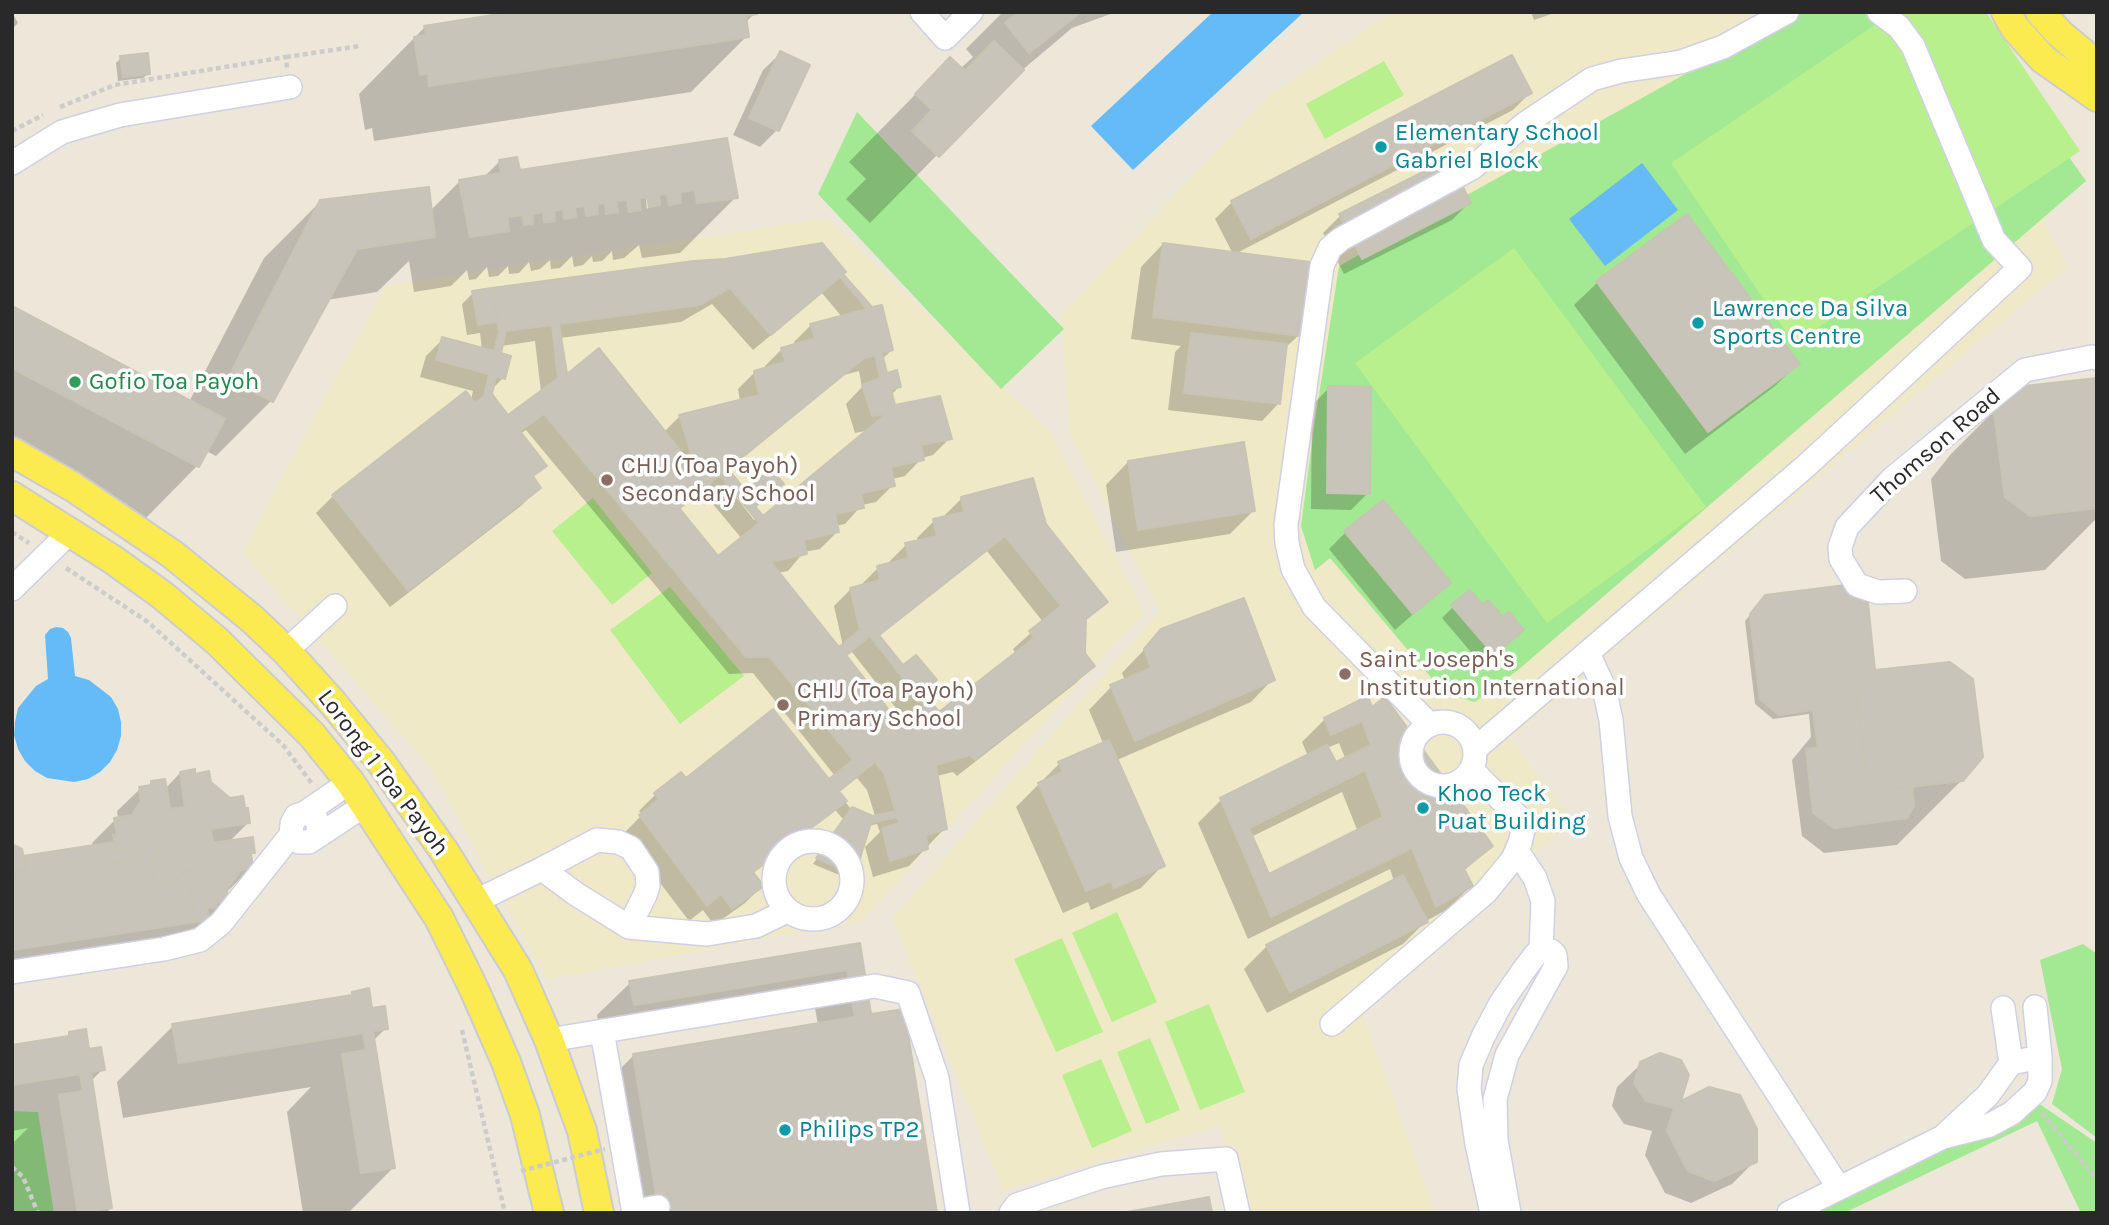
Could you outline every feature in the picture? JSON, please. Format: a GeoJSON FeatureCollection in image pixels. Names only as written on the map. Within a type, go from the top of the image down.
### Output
{"type":"FeatureCollection","features":[{"type":"Feature","properties":{"kind":"main road"},"geometry":{"type":"LineString","coordinates":[[2006,12],[2015,28],[2043,59],[2097,97]]}},
{"type":"Feature","properties":{"kind":"main road"},"geometry":{"type":"LineString","coordinates":[[2040,12],[2060,34],[2097,65]]}},
{"type":"Feature","properties":{"kind":"main road","name":"Lorong 1 Toa Payoh"},"geometry":{"type":"LineString","coordinates":[[12,452],[73,487],[172,554],[251,618],[286,651],[381,762],[476,901],[519,970],[549,1040],[582,1131],[599,1213]]}},
{"type":"Feature","properties":{"kind":"main road","name":"Lorong 1 Toa Payoh"},"geometry":{"type":"LineString","coordinates":[[12,496],[162,595],[217,640],[312,736],[350,782],[439,918],[474,989],[506,1062],[525,1115],[549,1213]]}},
{"type":"Feature","properties":{"kind":"street"},"geometry":{"type":"LineString","coordinates":[[922,12],[945,38],[971,12]]}},
{"type":"Feature","properties":{"kind":"street"},"geometry":{"type":"LineString","coordinates":[[1430,724],[1314,607],[1293,569],[1287,543],[1286,525],[1322,266],[1330,248],[1341,239],[1472,168],[1526,123],[1592,79],[1621,71],[1681,62],[1723,47],[1787,12]]}},
{"type":"Feature","properties":{"kind":"street"},"geometry":{"type":"LineString","coordinates":[[1332,1024],[1486,892],[1517,851],[1523,830],[1521,820],[1474,760],[1467,731],[1449,722],[1430,724],[1414,740],[1411,762],[1415,772],[1433,785],[1444,787],[1465,779],[1474,760],[1588,653],[1806,466],[2020,268],[1994,240],[1913,46],[1899,27],[1879,12]]}},
{"type":"Feature","properties":{"kind":"street"},"geometry":{"type":"LineString","coordinates":[[12,163],[62,132],[120,115],[290,87]]}},
{"type":"Feature","properties":{"kind":"street","name":"Thomson Road"},"geometry":{"type":"LineString","coordinates":[[1905,591],[1878,592],[1857,585],[1841,559],[1840,547],[1847,527],[1892,479],[2025,370],[2097,358]]}},
{"type":"Feature","properties":{"kind":"street"},"geometry":{"type":"LineString","coordinates":[[12,589],[70,532]]}},
{"type":"Feature","properties":{"kind":"street"},"geometry":{"type":"LineString","coordinates":[[286,651],[335,606]]}},
{"type":"Feature","properties":{"kind":"street"},"geometry":{"type":"LineString","coordinates":[[1588,653],[1604,688],[1611,720],[1620,816],[1631,858],[1649,895],[1839,1188]]}},
{"type":"Feature","properties":{"kind":"street"},"geometry":{"type":"LineString","coordinates":[[12,972],[164,949],[200,940],[220,923],[291,835],[296,816],[305,813],[350,782]]}},
{"type":"Feature","properties":{"kind":"street"},"geometry":{"type":"LineString","coordinates":[[291,835],[299,842],[309,842],[365,805]]}},
{"type":"Feature","properties":{"kind":"street"},"geometry":{"type":"LineString","coordinates":[[305,813],[315,817],[319,826],[317,836]]}},
{"type":"Feature","properties":{"kind":"street"},"geometry":{"type":"LineString","coordinates":[[476,901],[597,840],[618,842],[631,848],[647,872],[648,886],[629,927]]}},
{"type":"Feature","properties":{"kind":"street"},"geometry":{"type":"LineString","coordinates":[[1517,851],[1535,878],[1543,901],[1541,951]]}},
{"type":"Feature","properties":{"kind":"street"},"geometry":{"type":"LineString","coordinates":[[542,869],[629,927],[707,934],[755,926],[787,911]]}},
{"type":"Feature","properties":{"kind":"street"},"geometry":{"type":"LineString","coordinates":[[1492,1213],[1477,1144],[1469,1089],[1471,1065],[1501,1003],[1536,954],[1551,951],[1555,955],[1556,966],[1507,1055],[1495,1099],[1496,1140],[1509,1213]]}},
{"type":"Feature","properties":{"kind":"street"},"geometry":{"type":"LineString","coordinates":[[549,1040],[875,986],[908,993],[937,1078],[958,1213]]}},
{"type":"Feature","properties":{"kind":"street"},"geometry":{"type":"LineString","coordinates":[[1789,1213],[1943,1137],[1990,1125],[2012,1113],[2035,1092],[2040,1081],[2035,1007]]}},
{"type":"Feature","properties":{"kind":"street"},"geometry":{"type":"LineString","coordinates":[[2003,1008],[2011,1063]]}},
{"type":"Feature","properties":{"kind":"street"},"geometry":{"type":"LineString","coordinates":[[602,1031],[634,1212],[658,1207]]}},
{"type":"Feature","properties":{"kind":"street"},"geometry":{"type":"LineString","coordinates":[[1943,1137],[1987,1095],[2011,1063],[2040,1057]]}},
{"type":"Feature","properties":{"kind":"street"},"geometry":{"type":"LineString","coordinates":[[1011,1213],[1017,1205],[1101,1177],[1161,1164],[1226,1159],[1238,1213]]}},
{"type":"Feature","properties":{"kind":"path"},"geometry":{"type":"LineString","coordinates":[[285,57],[360,46]]}},
{"type":"Feature","properties":{"kind":"path"},"geometry":{"type":"LineString","coordinates":[[2041,1111],[2097,1180]]}},
{"type":"Feature","properties":{"kind":"path"},"geometry":{"type":"LineString","coordinates":[[521,1171],[605,1149]]}},
{"type":"Feature","properties":{"kind":"path"},"geometry":{"type":"LineString","coordinates":[[12,1167],[23,1177],[38,1213]]}},
{"type":"Feature","properties":{"kind":"shaded area","name":"Saint Joseph's Institution International"},"geometry":{"type":"Polygon","coordinates":[[[1391,12],[1941,12],[2067,267],[1511,738],[1571,821],[1359,1004],[1435,1213],[1253,1213],[1219,1126],[1003,1190],[892,918],[1160,610],[1070,434],[1061,314],[1271,94],[1391,12]]]}},
{"type":"Feature","properties":{"kind":"shaded area"},"geometry":{"type":"Polygon","coordinates":[[[827,218],[1051,433],[1144,613],[862,921],[547,979],[428,765],[242,552],[385,286],[827,218]]]}},
{"type":"Feature","properties":{"kind":"green space"},"geometry":{"type":"Polygon","coordinates":[[[1797,12],[1966,12],[2086,181],[1518,670],[1475,702],[1445,694],[1330,558],[1315,570],[1301,526],[1339,266],[1797,12]]]}},
{"type":"Feature","properties":{"kind":"green space"},"geometry":{"type":"Polygon","coordinates":[[[1894,12],[1986,12],[2080,151],[1794,344],[1671,163],[1894,12]]]}},
{"type":"Feature","properties":{"kind":"green space"},"geometry":{"type":"Polygon","coordinates":[[[1384,61],[1404,95],[1325,139],[1306,104],[1384,61]]]}},
{"type":"Feature","properties":{"kind":"green space"},"geometry":{"type":"Polygon","coordinates":[[[857,112],[1064,329],[1001,389],[818,194],[857,112]]]}},
{"type":"Feature","properties":{"kind":"green space"},"geometry":{"type":"Polygon","coordinates":[[[1514,248],[1706,507],[1547,623],[1355,363],[1514,248]]]}},
{"type":"Feature","properties":{"kind":"green space"},"geometry":{"type":"Polygon","coordinates":[[[593,498],[652,573],[612,605],[552,531],[593,498]]]}},
{"type":"Feature","properties":{"kind":"green space"},"geometry":{"type":"Polygon","coordinates":[[[670,587],[744,676],[680,724],[610,630],[670,587]]]}},
{"type":"Feature","properties":{"kind":"green space"},"geometry":{"type":"Polygon","coordinates":[[[1117,912],[1157,1002],[1112,1022],[1072,933],[1117,912]]]}},
{"type":"Feature","properties":{"kind":"green space"},"geometry":{"type":"Polygon","coordinates":[[[1062,938],[1103,1032],[1056,1052],[1014,959],[1062,938]]]}},
{"type":"Feature","properties":{"kind":"green space"},"geometry":{"type":"Polygon","coordinates":[[[2083,944],[2097,954],[2097,1138],[2052,1104],[2062,1069],[2040,960],[2083,944]]]}},
{"type":"Feature","properties":{"kind":"green space"},"geometry":{"type":"Polygon","coordinates":[[[1209,1004],[1245,1092],[1200,1110],[1165,1022],[1209,1004]]]}},
{"type":"Feature","properties":{"kind":"green space"},"geometry":{"type":"Polygon","coordinates":[[[1150,1038],[1180,1110],[1146,1124],[1117,1052],[1150,1038]]]}},
{"type":"Feature","properties":{"kind":"green space"},"geometry":{"type":"Polygon","coordinates":[[[1101,1059],[1132,1131],[1092,1148],[1062,1075],[1101,1059]]]}},
{"type":"Feature","properties":{"kind":"green space"},"geometry":{"type":"Polygon","coordinates":[[[2035,1101],[2097,1143],[2097,1213],[2081,1213],[2037,1121],[1844,1213],[1803,1213],[2035,1101]]]}},
{"type":"Feature","properties":{"kind":"green space"},"geometry":{"type":"Polygon","coordinates":[[[12,1111],[38,1112],[54,1213],[12,1213],[12,1111]]]}},
{"type":"Feature","properties":{"kind":"water"},"geometry":{"type":"Polygon","coordinates":[[[1213,12],[1304,12],[1133,170],[1091,126],[1213,12]]]}},
{"type":"Feature","properties":{"kind":"water"},"geometry":{"type":"Polygon","coordinates":[[[1642,163],[1678,210],[1605,266],[1569,219],[1642,163]]]}},
{"type":"Feature","properties":{"kind":"water"},"geometry":{"type":"Polygon","coordinates":[[[56,627],[63,628],[71,638],[75,676],[89,680],[111,697],[121,722],[121,736],[110,762],[88,779],[74,782],[47,778],[35,771],[18,749],[14,735],[18,708],[36,686],[48,679],[45,635],[56,627]]]}},
{"type":"Feature","properties":{"kind":"building"},"geometry":{"type":"Polygon","coordinates":[[[511,12],[757,14],[746,16],[749,37],[429,86],[428,73],[420,75],[414,37],[426,35],[424,26],[511,12]]]}},
{"type":"Feature","properties":{"kind":"building"},"geometry":{"type":"Polygon","coordinates":[[[1018,12],[1081,12],[1029,53],[1005,23],[1018,12]]]}},
{"type":"Feature","properties":{"kind":"building"},"geometry":{"type":"Polygon","coordinates":[[[994,41],[1024,70],[939,157],[912,131],[932,110],[915,94],[950,57],[965,71],[994,41]]]}},
{"type":"Feature","properties":{"kind":"building"},"geometry":{"type":"Polygon","coordinates":[[[780,51],[810,65],[779,131],[749,118],[780,51]]]}},
{"type":"Feature","properties":{"kind":"building"},"geometry":{"type":"Polygon","coordinates":[[[148,53],[150,74],[123,77],[120,56],[148,53]]]}},
{"type":"Feature","properties":{"kind":"building","name":"Elementary School Gabriel Block"},"geometry":{"type":"Polygon","coordinates":[[[1512,55],[1532,93],[1251,239],[1231,201],[1512,55]]]}},
{"type":"Feature","properties":{"kind":"building"},"geometry":{"type":"Polygon","coordinates":[[[727,138],[738,198],[697,203],[695,190],[680,192],[681,203],[669,205],[667,194],[659,195],[660,205],[649,207],[647,197],[639,198],[641,210],[629,212],[627,200],[616,201],[618,212],[606,214],[605,203],[597,204],[598,214],[586,216],[585,206],[575,207],[576,217],[564,219],[563,209],[554,211],[555,221],[544,222],[543,212],[532,214],[533,224],[524,225],[523,215],[507,217],[509,231],[470,237],[459,180],[501,173],[499,160],[517,157],[520,170],[727,138]]]}},
{"type":"Feature","properties":{"kind":"building"},"geometry":{"type":"Polygon","coordinates":[[[1449,159],[1471,203],[1362,259],[1339,214],[1449,159]]]}},
{"type":"Feature","properties":{"kind":"building"},"geometry":{"type":"Polygon","coordinates":[[[429,187],[435,237],[357,249],[273,402],[228,378],[320,200],[429,187]]]}},
{"type":"Feature","properties":{"kind":"building","name":"Lawrence Da Silva Sports Centre"},"geometry":{"type":"Polygon","coordinates":[[[1687,214],[1800,364],[1708,432],[1596,281],[1687,214]]]}},
{"type":"Feature","properties":{"kind":"building"},"geometry":{"type":"Polygon","coordinates":[[[822,243],[846,272],[843,274],[872,307],[882,305],[893,350],[882,353],[887,373],[897,370],[901,387],[891,389],[895,405],[940,396],[952,439],[921,445],[924,460],[891,467],[895,486],[861,493],[864,508],[835,514],[839,532],[804,540],[807,554],[771,562],[839,647],[860,630],[850,588],[880,580],[877,566],[909,558],[905,543],[937,536],[933,519],[964,512],[961,497],[1033,478],[1046,524],[1108,602],[1086,619],[1085,653],[1095,666],[975,760],[970,755],[936,765],[947,829],[926,835],[928,849],[890,861],[882,828],[899,823],[884,773],[875,762],[839,791],[847,801],[753,872],[764,886],[732,909],[721,894],[707,906],[639,815],[659,799],[654,793],[681,772],[686,778],[773,709],[829,779],[853,760],[770,657],[746,657],[544,414],[520,431],[547,466],[533,476],[541,488],[408,591],[332,495],[466,391],[475,403],[484,396],[489,374],[436,360],[442,337],[494,351],[499,332],[492,288],[725,259],[822,243]],[[840,277],[771,335],[730,288],[700,305],[559,324],[567,374],[599,348],[696,470],[679,415],[759,395],[754,371],[785,362],[781,348],[815,338],[810,324],[867,309],[840,277]],[[552,325],[506,331],[501,353],[511,356],[505,379],[496,376],[492,394],[508,415],[558,378],[552,325]],[[875,355],[863,359],[728,469],[746,491],[771,469],[784,484],[755,506],[763,516],[886,414],[872,416],[862,385],[880,378],[875,355]],[[720,475],[679,508],[718,556],[759,523],[720,475]],[[1005,536],[879,635],[903,665],[916,655],[937,680],[923,691],[939,712],[1034,638],[1029,631],[1061,606],[1005,536]],[[870,636],[846,655],[900,724],[924,705],[870,636]]]}},
{"type":"Feature","properties":{"kind":"building"},"geometry":{"type":"Polygon","coordinates":[[[1163,243],[1310,262],[1300,336],[1153,317],[1163,243]]]}},
{"type":"Feature","properties":{"kind":"building"},"geometry":{"type":"Polygon","coordinates":[[[492,288],[497,322],[478,325],[472,291],[492,288]]]}},
{"type":"Feature","properties":{"kind":"building"},"geometry":{"type":"Polygon","coordinates":[[[12,306],[225,419],[199,467],[12,368],[12,306]]]}},
{"type":"Feature","properties":{"kind":"building"},"geometry":{"type":"Polygon","coordinates":[[[1191,333],[1287,344],[1280,404],[1184,393],[1191,333]]]}},
{"type":"Feature","properties":{"kind":"building"},"geometry":{"type":"Polygon","coordinates":[[[2097,378],[2097,508],[2030,516],[2005,497],[1994,413],[2015,387],[2097,378]]]}},
{"type":"Feature","properties":{"kind":"building"},"geometry":{"type":"Polygon","coordinates":[[[1328,386],[1371,387],[1370,494],[1327,493],[1328,386]]]}},
{"type":"Feature","properties":{"kind":"building"},"geometry":{"type":"Polygon","coordinates":[[[1244,442],[1255,511],[1138,530],[1128,461],[1244,442]]]}},
{"type":"Feature","properties":{"kind":"building"},"geometry":{"type":"Polygon","coordinates":[[[1383,500],[1451,583],[1413,614],[1344,531],[1383,500]]]}},
{"type":"Feature","properties":{"kind":"building"},"geometry":{"type":"Polygon","coordinates":[[[1846,585],[1868,603],[1875,670],[1856,694],[1866,772],[1889,789],[1912,786],[1914,806],[1907,818],[1834,828],[1813,813],[1806,749],[1818,748],[1813,710],[1779,715],[1760,699],[1750,614],[1765,595],[1846,585]]]}},
{"type":"Feature","properties":{"kind":"building"},"geometry":{"type":"Polygon","coordinates":[[[1470,590],[1483,605],[1488,600],[1503,617],[1509,612],[1524,630],[1494,655],[1451,605],[1470,590]]]}},
{"type":"Feature","properties":{"kind":"building"},"geometry":{"type":"Polygon","coordinates":[[[1244,598],[1275,680],[1135,741],[1110,685],[1151,668],[1144,649],[1161,629],[1244,598]]]}},
{"type":"Feature","properties":{"kind":"building"},"geometry":{"type":"Polygon","coordinates":[[[1950,662],[1973,679],[1983,757],[1963,781],[1889,789],[1866,772],[1856,694],[1875,670],[1950,662]]]}},
{"type":"Feature","properties":{"kind":"building","name":"Khoo Teck Puat Building"},"geometry":{"type":"Polygon","coordinates":[[[1368,696],[1372,707],[1385,697],[1493,846],[1464,869],[1473,886],[1436,907],[1412,848],[1271,917],[1220,798],[1327,745],[1336,762],[1371,745],[1362,721],[1331,735],[1324,718],[1368,696]],[[1365,770],[1249,828],[1269,874],[1383,817],[1365,770]]]}},
{"type":"Feature","properties":{"kind":"building"},"geometry":{"type":"Polygon","coordinates":[[[1109,740],[1165,866],[1114,888],[1111,881],[1086,891],[1038,783],[1063,772],[1058,762],[1109,740]]]}},
{"type":"Feature","properties":{"kind":"building"},"geometry":{"type":"Polygon","coordinates":[[[195,769],[195,774],[209,771],[211,782],[230,798],[243,796],[245,808],[248,808],[250,823],[211,829],[213,843],[253,837],[255,853],[251,853],[253,868],[241,870],[227,890],[229,901],[207,908],[209,920],[195,922],[190,884],[195,883],[193,874],[185,870],[173,886],[166,880],[162,885],[153,878],[156,874],[147,867],[158,853],[157,844],[131,852],[132,859],[113,863],[111,851],[116,850],[114,818],[132,815],[141,801],[139,787],[151,785],[151,781],[165,779],[170,809],[185,807],[180,772],[195,769]]]}},
{"type":"Feature","properties":{"kind":"building"},"geometry":{"type":"Polygon","coordinates":[[[852,807],[873,816],[855,875],[816,858],[852,807]]]}},
{"type":"Feature","properties":{"kind":"building"},"geometry":{"type":"Polygon","coordinates":[[[895,811],[897,817],[871,823],[873,816],[895,811]]]}},
{"type":"Feature","properties":{"kind":"building"},"geometry":{"type":"Polygon","coordinates":[[[114,842],[116,850],[111,851],[113,863],[132,859],[131,852],[157,844],[158,853],[147,867],[156,874],[153,878],[162,885],[166,880],[173,886],[185,870],[193,874],[195,883],[190,884],[195,922],[12,950],[12,879],[16,879],[15,871],[26,869],[23,856],[114,842]]]}},
{"type":"Feature","properties":{"kind":"building"},"geometry":{"type":"Polygon","coordinates":[[[12,844],[22,849],[26,869],[15,871],[16,879],[12,879],[12,844]]]}},
{"type":"Feature","properties":{"kind":"building"},"geometry":{"type":"Polygon","coordinates":[[[1403,875],[1428,922],[1290,992],[1266,945],[1403,875]]]}},
{"type":"Feature","properties":{"kind":"building","name":"Philips TP2"},"geometry":{"type":"Polygon","coordinates":[[[860,943],[871,1014],[904,1009],[937,1213],[659,1213],[633,1054],[855,1017],[847,970],[634,1005],[629,981],[860,943]]]}},
{"type":"Feature","properties":{"kind":"building"},"geometry":{"type":"Polygon","coordinates":[[[369,988],[372,1008],[385,1006],[388,1029],[373,1031],[395,1168],[361,1173],[342,1054],[366,1050],[363,1033],[179,1063],[172,1024],[352,995],[352,992],[369,988]]]}},
{"type":"Feature","properties":{"kind":"building"},"geometry":{"type":"Polygon","coordinates":[[[86,1029],[89,1049],[101,1047],[105,1070],[91,1072],[112,1208],[78,1213],[59,1095],[83,1091],[80,1074],[12,1085],[12,1045],[69,1036],[69,1032],[86,1029]]]}},
{"type":"Feature","properties":{"kind":"building"},"geometry":{"type":"Polygon","coordinates":[[[1660,1053],[1681,1060],[1689,1075],[1681,1101],[1709,1087],[1740,1095],[1757,1129],[1757,1162],[1714,1181],[1688,1171],[1667,1131],[1674,1108],[1646,1101],[1634,1083],[1640,1062],[1660,1053]]]}},
{"type":"Feature","properties":{"kind":"building"},"geometry":{"type":"Polygon","coordinates":[[[1209,1197],[1212,1213],[1122,1213],[1209,1197]]]}},
{"type":"Feature","properties":{"kind":"place","name":"Elementary School Gabriel Block"},"geometry":{"type":"Point","coordinates":[1381,147]}},
{"type":"Feature","properties":{"kind":"place","name":"Lawrence Da Silva Sports Centre"},"geometry":{"type":"Point","coordinates":[1698,323]}},
{"type":"Feature","properties":{"kind":"place","name":"Gofio Toa Payoh"},"geometry":{"type":"Point","coordinates":[75,382]}},
{"type":"Feature","properties":{"kind":"place","name":"CHIJ (Toa Payoh) Secondary School"},"geometry":{"type":"Point","coordinates":[607,480]}},
{"type":"Feature","properties":{"kind":"place","name":"Saint Joseph's Institution International"},"geometry":{"type":"Point","coordinates":[1345,674]}},
{"type":"Feature","properties":{"kind":"place","name":"CHIJ (Toa Payoh) Primary School"},"geometry":{"type":"Point","coordinates":[783,705]}},
{"type":"Feature","properties":{"kind":"place","name":"Khoo Teck Puat Building"},"geometry":{"type":"Point","coordinates":[1423,808]}},
{"type":"Feature","properties":{"kind":"place","name":"Philips TP2"},"geometry":{"type":"Point","coordinates":[785,1130]}}]}
